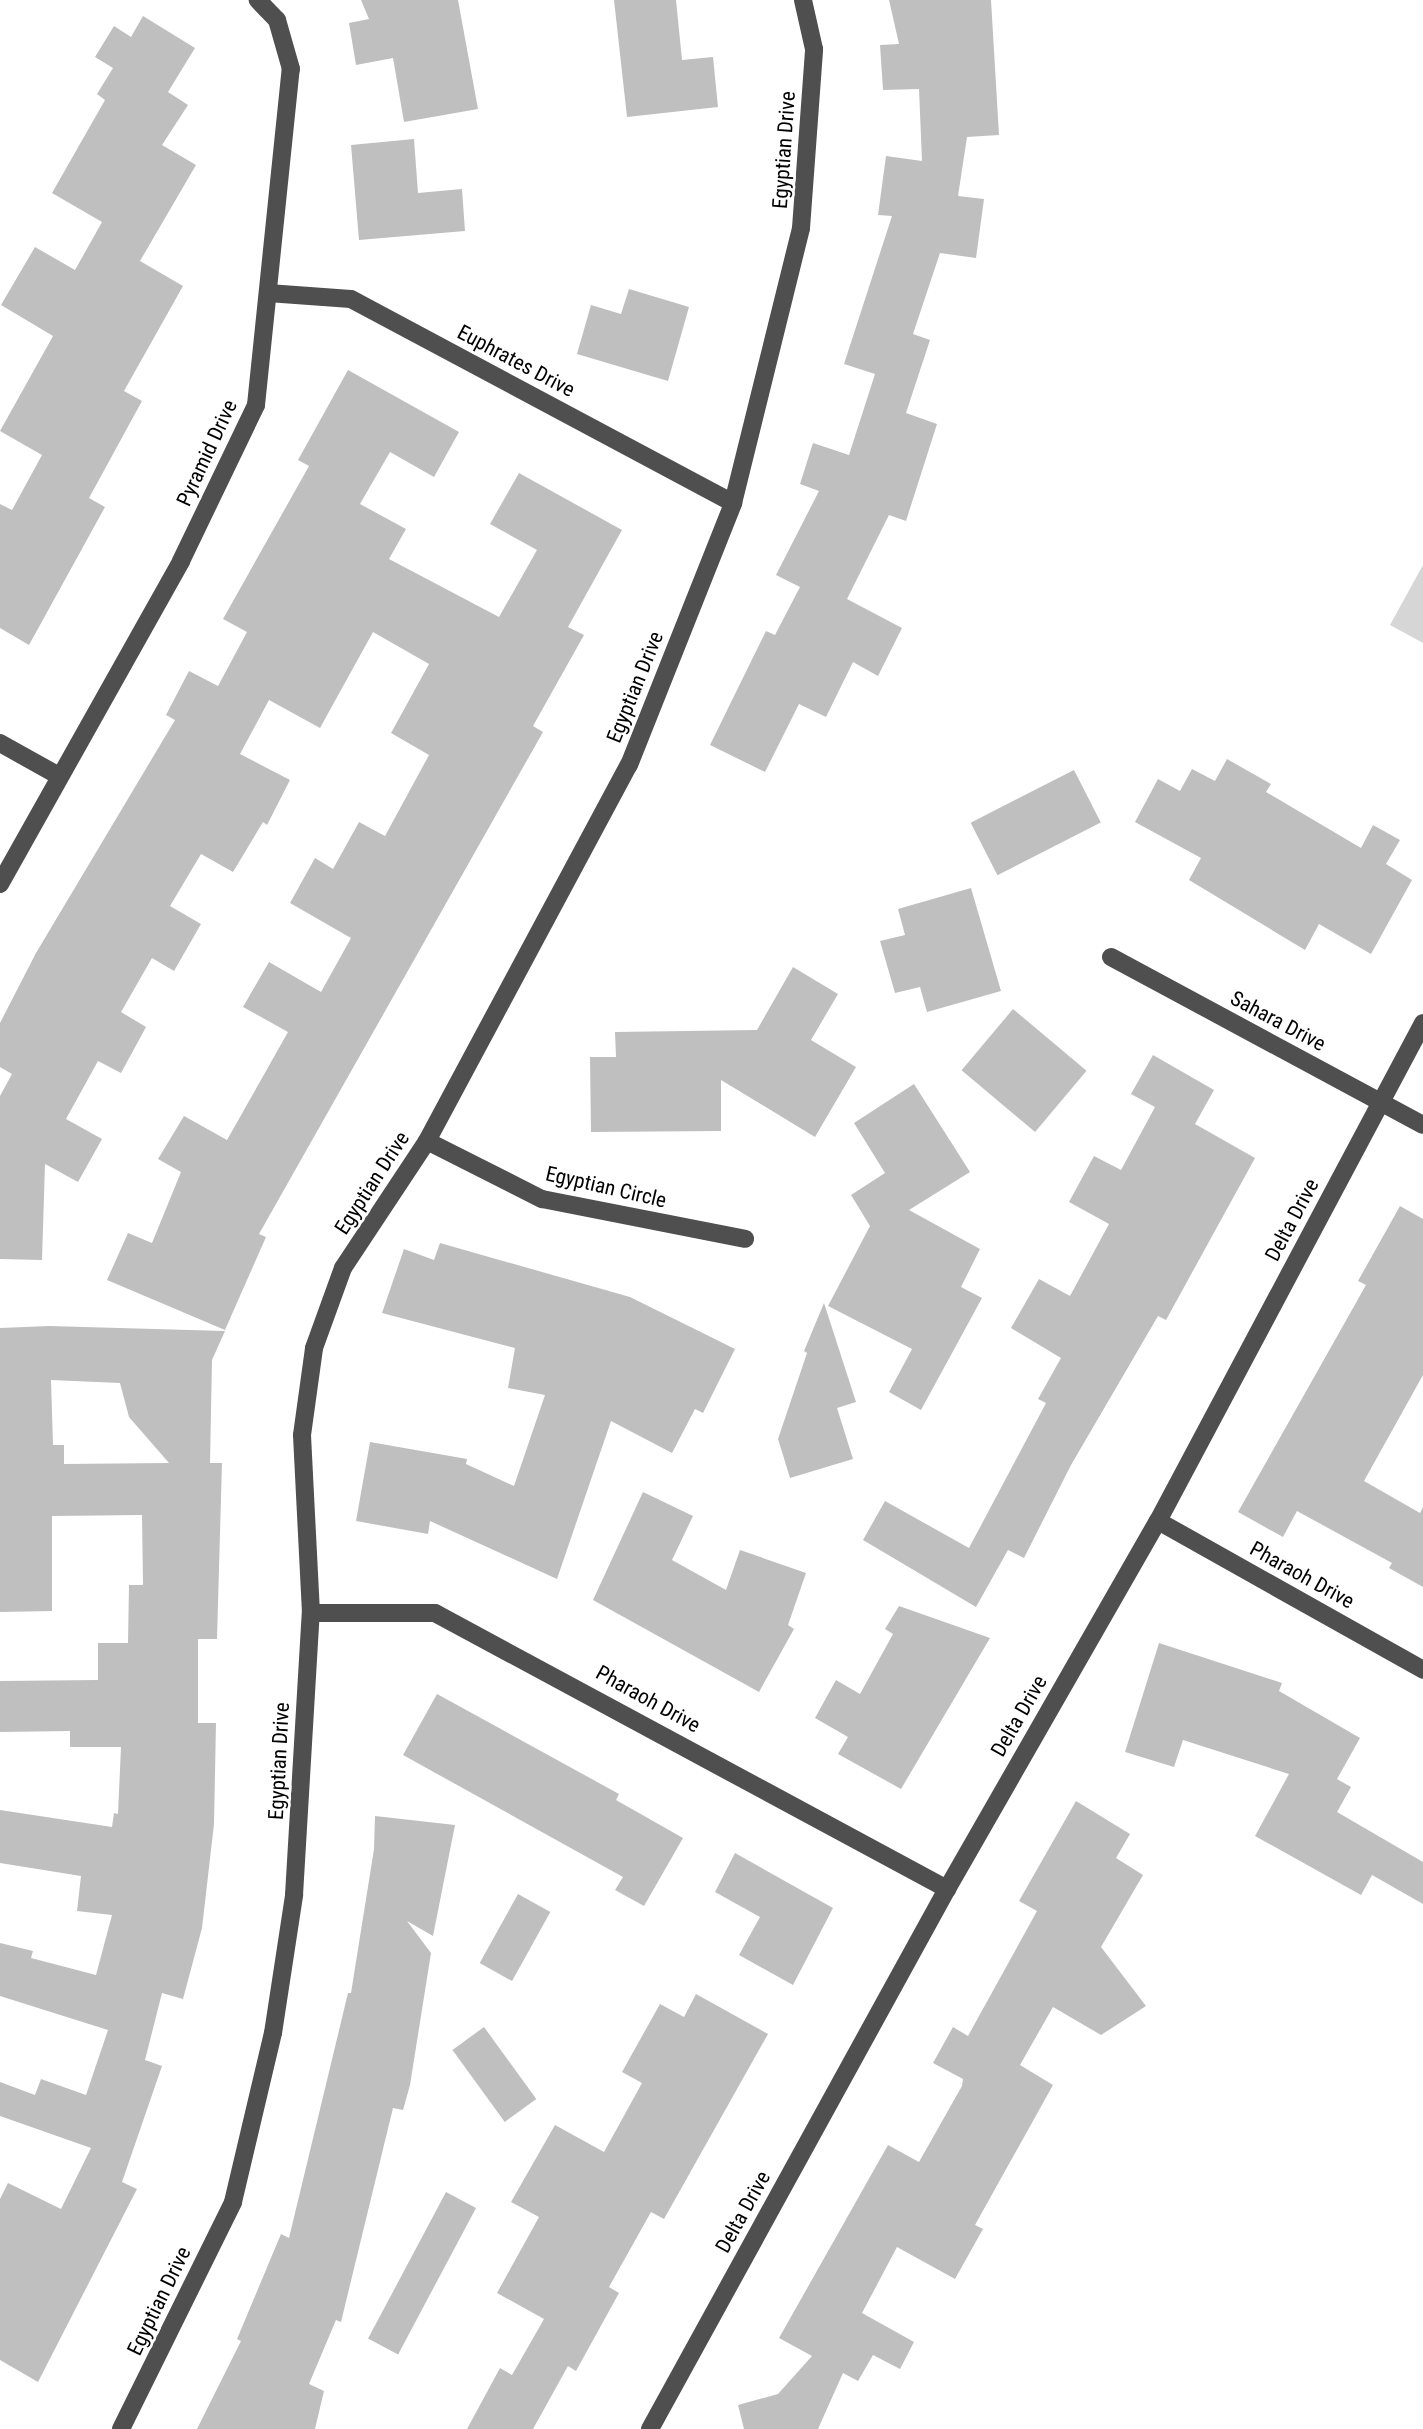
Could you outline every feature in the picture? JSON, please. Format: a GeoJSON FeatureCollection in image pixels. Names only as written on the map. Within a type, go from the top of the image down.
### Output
{"type":"FeatureCollection","features":[{"type":"Feature","properties":{"kind":"street","name":"Pyramid Drive"},"geometry":{"type":"LineString","coordinates":[[0,884],[181,561],[256,405],[290,69],[276,20],[258,0]]}},
{"type":"Feature","properties":{"kind":"street","name":"Egyptian Drive"},"geometry":{"type":"LineString","coordinates":[[121,2429],[233,2202],[273,2033],[294,1895],[311,1613],[302,1435],[314,1348],[343,1268],[427,1141],[629,765],[733,503],[801,228],[814,49],[803,0]]}},
{"type":"Feature","properties":{"kind":"street","name":"Euphrates Drive"},"geometry":{"type":"LineString","coordinates":[[268,293],[351,299],[733,503]]}},
{"type":"Feature","properties":{"kind":"street"},"geometry":{"type":"LineString","coordinates":[[0,743],[60,776]]}},
{"type":"Feature","properties":{"kind":"street","name":"Sahara Drive"},"geometry":{"type":"LineString","coordinates":[[1111,957],[1423,1125]]}},
{"type":"Feature","properties":{"kind":"street","name":"Delta Drive"},"geometry":{"type":"LineString","coordinates":[[650,2429],[947,1889],[1158,1521],[1423,1023]]}},
{"type":"Feature","properties":{"kind":"street","name":"Egyptian Circle"},"geometry":{"type":"LineString","coordinates":[[427,1141],[542,1199],[745,1239]]}},
{"type":"Feature","properties":{"kind":"street","name":"Pharaoh Drive"},"geometry":{"type":"LineString","coordinates":[[1158,1521],[1423,1670]]}},
{"type":"Feature","properties":{"kind":"street","name":"Pharaoh Drive"},"geometry":{"type":"LineString","coordinates":[[311,1613],[435,1613],[947,1889]]}},
{"type":"Feature","properties":{"kind":"shaded area"},"geometry":{"type":"Polygon","coordinates":[[[1423,565],[1423,643],[1390,625],[1423,565]]]}},
{"type":"Feature","properties":{"kind":"building"},"geometry":{"type":"Polygon","coordinates":[[[361,0],[458,0],[478,109],[404,122],[393,58],[356,65],[349,23],[369,19],[361,0]]]}},
{"type":"Feature","properties":{"kind":"building"},"geometry":{"type":"Polygon","coordinates":[[[614,0],[676,0],[682,60],[713,57],[718,107],[627,117],[614,0]]]}},
{"type":"Feature","properties":{"kind":"building"},"geometry":{"type":"Polygon","coordinates":[[[889,0],[991,0],[999,135],[967,137],[958,196],[984,199],[976,258],[940,253],[913,334],[930,340],[906,413],[937,424],[906,521],[889,515],[847,599],[902,628],[878,676],[853,662],[826,717],[799,704],[765,772],[710,745],[766,631],[775,635],[800,587],[776,575],[819,491],[800,484],[813,443],[849,455],[875,374],[844,364],[892,216],[878,215],[886,156],[922,161],[919,89],[883,90],[880,45],[899,44],[889,0]]]}},
{"type":"Feature","properties":{"kind":"building"},"geometry":{"type":"Polygon","coordinates":[[[143,16],[195,48],[168,92],[188,105],[162,145],[196,165],[140,261],[183,286],[124,391],[142,401],[89,498],[105,507],[29,645],[0,628],[0,504],[12,510],[42,455],[0,431],[53,336],[1,305],[35,247],[75,270],[102,222],[52,193],[105,100],[97,94],[113,68],[95,57],[114,26],[131,37],[143,16]]]}},
{"type":"Feature","properties":{"kind":"building"},"geometry":{"type":"Polygon","coordinates":[[[414,139],[418,193],[462,189],[465,231],[359,240],[351,145],[414,139]]]}},
{"type":"Feature","properties":{"kind":"building"},"geometry":{"type":"Polygon","coordinates":[[[629,289],[689,307],[668,381],[577,354],[591,305],[621,314],[629,289]]]}},
{"type":"Feature","properties":{"kind":"building"},"geometry":{"type":"Polygon","coordinates":[[[348,370],[459,432],[434,477],[390,452],[360,504],[406,529],[389,559],[499,617],[537,550],[490,524],[519,473],[622,530],[568,627],[584,635],[533,726],[543,732],[259,1234],[266,1237],[225,1330],[107,1280],[128,1233],[152,1243],[181,1172],[158,1159],[184,1116],[227,1140],[288,1032],[243,1007],[269,962],[321,992],[351,938],[290,903],[315,858],[333,869],[359,822],[385,836],[429,755],[391,733],[429,664],[373,632],[320,728],[269,700],[240,754],[290,780],[267,825],[263,822],[233,872],[201,854],[170,906],[201,924],[174,971],[152,958],[121,1012],[146,1027],[121,1073],[98,1061],[66,1119],[102,1139],[78,1182],[45,1164],[42,1260],[0,1259],[0,1096],[12,1074],[0,1067],[0,1023],[36,953],[175,720],[166,715],[189,671],[218,686],[247,632],[223,619],[309,466],[298,460],[348,370]]]}},
{"type":"Feature","properties":{"kind":"building"},"geometry":{"type":"Polygon","coordinates":[[[1227,759],[1271,784],[1266,792],[1361,848],[1373,825],[1400,840],[1386,864],[1412,880],[1371,954],[1319,924],[1305,950],[1189,880],[1201,858],[1135,822],[1158,779],[1180,791],[1192,769],[1215,781],[1227,759]]]}},
{"type":"Feature","properties":{"kind":"building"},"geometry":{"type":"Polygon","coordinates":[[[1074,770],[1101,823],[997,875],[971,823],[1074,770]]]}},
{"type":"Feature","properties":{"kind":"building"},"geometry":{"type":"Polygon","coordinates":[[[971,888],[1001,991],[927,1012],[920,987],[895,993],[880,941],[905,935],[898,909],[971,888]]]}},
{"type":"Feature","properties":{"kind":"building"},"geometry":{"type":"Polygon","coordinates":[[[793,967],[838,994],[811,1040],[856,1067],[815,1137],[721,1080],[721,1131],[591,1132],[590,1057],[616,1057],[615,1032],[757,1030],[793,967]]]}},
{"type":"Feature","properties":{"kind":"building"},"geometry":{"type":"Polygon","coordinates":[[[1013,1009],[1087,1071],[1035,1132],[962,1070],[1013,1009]]]}},
{"type":"Feature","properties":{"kind":"building"},"geometry":{"type":"Polygon","coordinates":[[[1153,1055],[1214,1090],[1195,1124],[1255,1158],[1166,1320],[1158,1316],[1071,1465],[1024,1558],[1008,1550],[976,1607],[863,1540],[885,1501],[969,1548],[1046,1403],[1038,1399],[1061,1358],[1011,1328],[1039,1279],[1070,1296],[1109,1224],[1069,1202],[1094,1156],[1121,1170],[1155,1107],[1131,1094],[1153,1055]]]}},
{"type":"Feature","properties":{"kind":"building"},"geometry":{"type":"Polygon","coordinates":[[[914,1084],[970,1172],[909,1210],[980,1249],[961,1287],[982,1298],[921,1410],[889,1392],[912,1349],[828,1306],[870,1226],[851,1195],[885,1173],[854,1123],[914,1084]]]}},
{"type":"Feature","properties":{"kind":"building"},"geometry":{"type":"Polygon","coordinates":[[[1400,1206],[1423,1219],[1423,1375],[1364,1481],[1420,1513],[1423,1507],[1423,1587],[1389,1568],[1392,1563],[1297,1511],[1283,1537],[1238,1512],[1366,1285],[1358,1281],[1400,1206]]]}},
{"type":"Feature","properties":{"kind":"building"},"geometry":{"type":"Polygon","coordinates":[[[440,1243],[630,1297],[735,1349],[703,1413],[695,1409],[672,1453],[611,1421],[557,1579],[430,1521],[428,1534],[356,1521],[370,1442],[467,1459],[466,1464],[514,1486],[545,1395],[508,1388],[515,1348],[382,1313],[404,1249],[434,1260],[440,1243]]]}},
{"type":"Feature","properties":{"kind":"building"},"geometry":{"type":"Polygon","coordinates":[[[824,1303],[856,1402],[837,1408],[853,1459],[790,1478],[778,1439],[807,1353],[804,1351],[824,1303]]]}},
{"type":"Feature","properties":{"kind":"building"},"geometry":{"type":"Polygon","coordinates":[[[49,1326],[225,1331],[212,1360],[210,1463],[222,1463],[217,1639],[198,1639],[198,1723],[216,1723],[214,1824],[202,1928],[183,1999],[162,1993],[145,2060],[162,2066],[122,2182],[137,2189],[38,2382],[0,2360],[0,2199],[8,2183],[61,2209],[91,2148],[0,2116],[0,2082],[35,2095],[41,2079],[86,2095],[108,2030],[0,1996],[0,1943],[33,1951],[31,1958],[96,1975],[112,1915],[77,1911],[81,1876],[0,1863],[0,1810],[112,1827],[114,1813],[118,1814],[121,1747],[70,1747],[70,1731],[0,1732],[0,1681],[98,1680],[98,1643],[128,1643],[129,1585],[143,1585],[142,1515],[52,1516],[52,1611],[0,1612],[0,1328],[49,1326]],[[51,1380],[53,1445],[64,1445],[64,1464],[169,1463],[129,1417],[120,1383],[51,1380]]]}},
{"type":"Feature","properties":{"kind":"building"},"geometry":{"type":"Polygon","coordinates":[[[643,1492],[693,1516],[672,1560],[726,1590],[740,1550],[806,1573],[788,1625],[794,1629],[759,1692],[593,1600],[643,1492]]]}},
{"type":"Feature","properties":{"kind":"building"},"geometry":{"type":"Polygon","coordinates":[[[899,1606],[990,1638],[901,1789],[838,1754],[848,1737],[815,1718],[836,1680],[860,1694],[893,1634],[885,1629],[899,1606]]]}},
{"type":"Feature","properties":{"kind":"building"},"geometry":{"type":"Polygon","coordinates":[[[1159,1643],[1282,1683],[1279,1691],[1360,1738],[1337,1779],[1351,1787],[1337,1812],[1423,1862],[1423,1904],[1372,1875],[1361,1895],[1255,1836],[1289,1774],[1183,1740],[1174,1767],[1125,1752],[1159,1643]]]}},
{"type":"Feature","properties":{"kind":"building"},"geometry":{"type":"Polygon","coordinates":[[[437,1694],[619,1794],[616,1800],[683,1838],[644,1906],[615,1890],[623,1877],[403,1755],[437,1694]]]}},
{"type":"Feature","properties":{"kind":"building"},"geometry":{"type":"Polygon","coordinates":[[[1076,1801],[1130,1834],[1116,1858],[1143,1875],[1101,1947],[1146,2006],[1101,2035],[1053,2007],[1020,2065],[1053,2085],[975,2225],[983,2229],[955,2279],[897,2247],[862,2313],[914,2342],[900,2369],[873,2355],[858,2381],[843,2373],[818,2429],[744,2429],[738,2405],[778,2394],[812,2356],[779,2338],[888,2145],[919,2162],[962,2086],[963,2079],[933,2063],[953,2027],[968,2036],[1037,1911],[1019,1901],[1076,1801]]]}},
{"type":"Feature","properties":{"kind":"building"},"geometry":{"type":"Polygon","coordinates":[[[375,1816],[455,1825],[433,1936],[407,1921],[431,1953],[410,2085],[403,2110],[393,2108],[341,2322],[336,2320],[309,2384],[324,2391],[315,2429],[197,2429],[241,2341],[237,2339],[281,2234],[289,2238],[348,1993],[351,1993],[374,1849],[375,1816]]]}},
{"type":"Feature","properties":{"kind":"building"},"geometry":{"type":"Polygon","coordinates":[[[735,1853],[833,1908],[793,1985],[739,1955],[760,1917],[715,1892],[735,1853]]]}},
{"type":"Feature","properties":{"kind":"building"},"geometry":{"type":"Polygon","coordinates":[[[518,1894],[550,1912],[512,1981],[480,1963],[518,1894]]]}},
{"type":"Feature","properties":{"kind":"building"},"geometry":{"type":"Polygon","coordinates":[[[696,1994],[768,2034],[664,2219],[651,2212],[609,2287],[619,2293],[576,2371],[568,2366],[533,2429],[467,2429],[500,2368],[512,2375],[544,2319],[497,2293],[539,2217],[511,2202],[555,2125],[604,2152],[642,2083],[622,2072],[660,2004],[684,2017],[696,1994]]]}},
{"type":"Feature","properties":{"kind":"building"},"geometry":{"type":"Polygon","coordinates":[[[484,2027],[536,2099],[505,2122],[452,2050],[484,2027]]]}},
{"type":"Feature","properties":{"kind":"building"},"geometry":{"type":"Polygon","coordinates":[[[446,2192],[476,2208],[398,2355],[368,2339],[446,2192]]]}}]}
